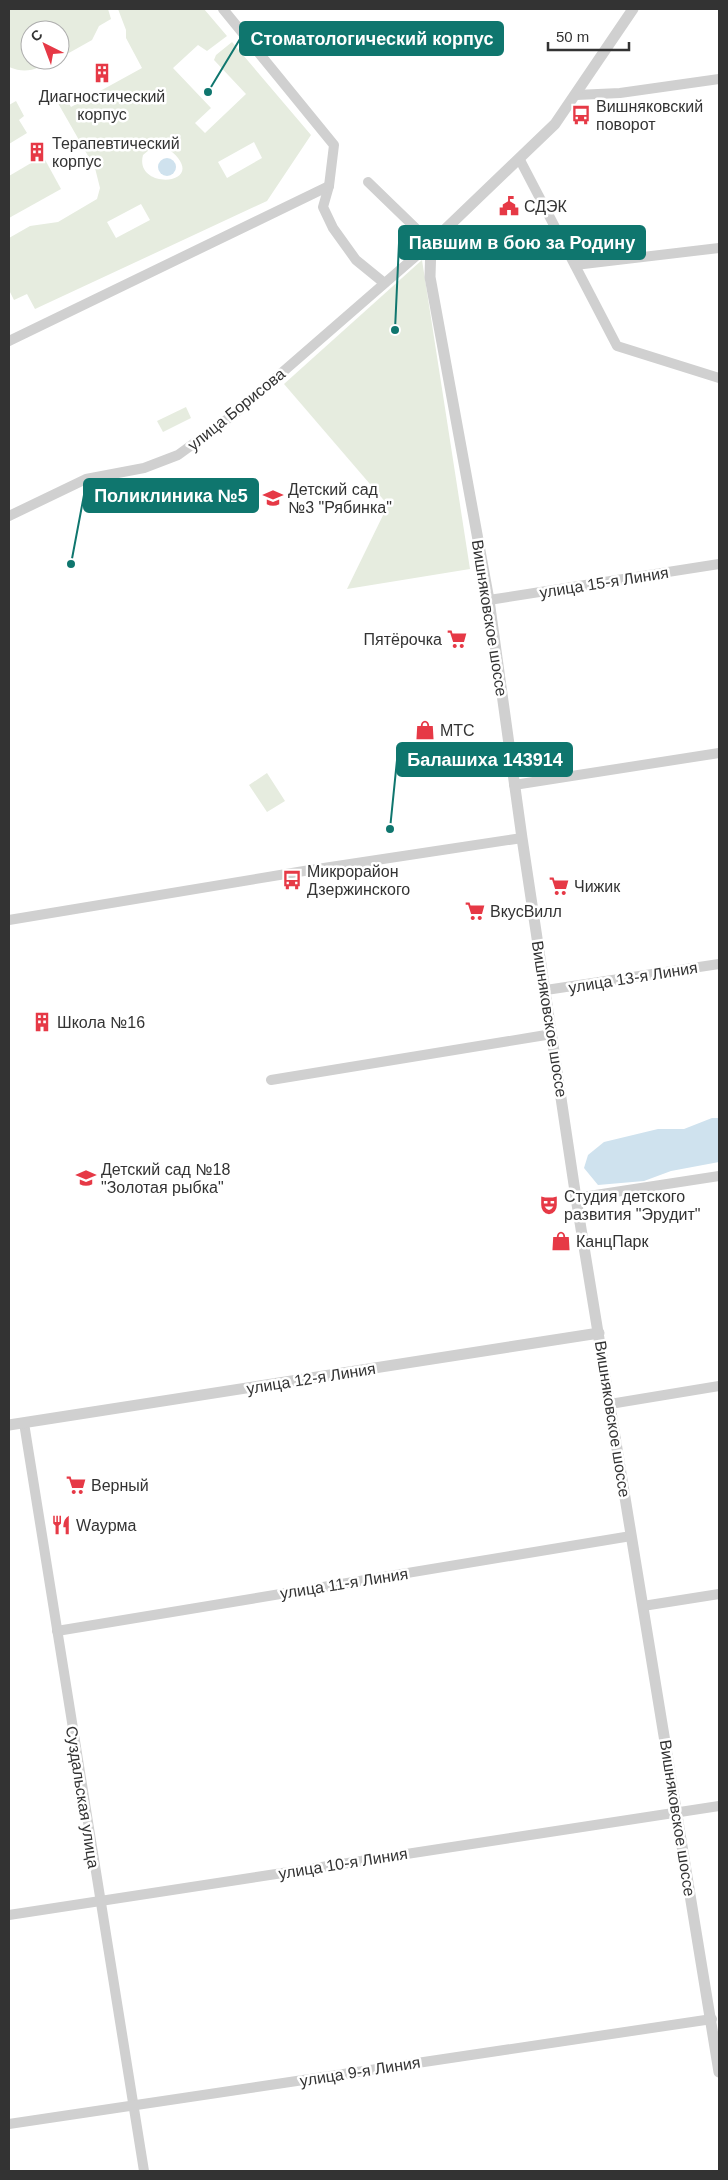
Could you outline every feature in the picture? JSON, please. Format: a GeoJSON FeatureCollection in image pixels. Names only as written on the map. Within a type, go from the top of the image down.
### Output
{"type":"FeatureCollection","features":[{"type":"Feature","properties":{"kind":"street"},"geometry":{"type":"LineString","coordinates":[[223,9],[334,145],[329,186],[323,206],[333,228],[356,260],[383,282]]}},
{"type":"Feature","properties":{"kind":"street"},"geometry":{"type":"LineString","coordinates":[[368,182],[431,243],[520,160],[555,124],[633,9]]}},
{"type":"Feature","properties":{"kind":"street"},"geometry":{"type":"LineString","coordinates":[[576,95],[620,93],[719,78]]}},
{"type":"Feature","properties":{"kind":"street"},"geometry":{"type":"LineString","coordinates":[[520,160],[617,346],[719,378]]}},
{"type":"Feature","properties":{"kind":"street"},"geometry":{"type":"LineString","coordinates":[[9,341],[329,186]]}},
{"type":"Feature","properties":{"kind":"street","name":"улица Борисова"},"geometry":{"type":"LineString","coordinates":[[9,516],[86,479],[144,468],[178,455],[233,415],[383,282],[431,243]]}},
{"type":"Feature","properties":{"kind":"street","name":"Вишняковское шоссе"},"geometry":{"type":"LineString","coordinates":[[431,243],[430,277],[489,600],[514,785],[576,1198],[712,2019],[719,2072]]}},
{"type":"Feature","properties":{"kind":"street"},"geometry":{"type":"LineString","coordinates":[[575,265],[719,248]]}},
{"type":"Feature","properties":{"kind":"street","name":"улица 15-я Линия"},"geometry":{"type":"LineString","coordinates":[[489,600],[719,564]]}},
{"type":"Feature","properties":{"kind":"street"},"geometry":{"type":"LineString","coordinates":[[514,785],[719,753]]}},
{"type":"Feature","properties":{"kind":"street"},"geometry":{"type":"LineString","coordinates":[[9,920],[304,871],[522,838]]}},
{"type":"Feature","properties":{"kind":"street","name":"улица 13-я Линия"},"geometry":{"type":"LineString","coordinates":[[546,990],[719,964]]}},
{"type":"Feature","properties":{"kind":"street"},"geometry":{"type":"LineString","coordinates":[[271,1080],[552,1034]]}},
{"type":"Feature","properties":{"kind":"street"},"geometry":{"type":"LineString","coordinates":[[576,1198],[719,1176]]}},
{"type":"Feature","properties":{"kind":"street","name":"улица 12-я Линия"},"geometry":{"type":"LineString","coordinates":[[9,1425],[599,1333]]}},
{"type":"Feature","properties":{"kind":"street"},"geometry":{"type":"LineString","coordinates":[[610,1404],[719,1386]]}},
{"type":"Feature","properties":{"kind":"street","name":"Суздальская улица"},"geometry":{"type":"LineString","coordinates":[[24,1423],[144,2171]]}},
{"type":"Feature","properties":{"kind":"street","name":"улица 11-я Линия"},"geometry":{"type":"LineString","coordinates":[[57,1631],[631,1536]]}},
{"type":"Feature","properties":{"kind":"street"},"geometry":{"type":"LineString","coordinates":[[643,1606],[719,1594]]}},
{"type":"Feature","properties":{"kind":"street"},"geometry":{"type":"LineString","coordinates":[[677,1813],[719,1806]]}},
{"type":"Feature","properties":{"kind":"street","name":"улица 10-я Линия"},"geometry":{"type":"LineString","coordinates":[[9,1915],[677,1813]]}},
{"type":"Feature","properties":{"kind":"street","name":"улица 9-я Линия"},"geometry":{"type":"LineString","coordinates":[[9,2124],[712,2019]]}},
{"type":"Feature","properties":{"kind":"shaded area"},"geometry":{"type":"Polygon","coordinates":[[[9,9],[108,9],[111,19],[99,26],[92,40],[70,52],[70,20],[20,20],[20,70],[9,67],[9,9]]]}},
{"type":"Feature","properties":{"kind":"shaded area"},"geometry":{"type":"Polygon","coordinates":[[[118,9],[204,9],[227,36],[207,51],[198,45],[173,68],[211,108],[195,123],[205,133],[246,94],[214,60],[216,55],[232,42],[311,135],[267,201],[35,309],[27,294],[14,300],[9,290],[9,238],[30,226],[58,222],[97,199],[100,188],[95,168],[55,98],[63,93],[71,107],[142,68],[126,38],[126,30],[118,9]],[[254,142],[218,162],[227,178],[262,158],[254,142]],[[155,145],[143,155],[143,166],[148,174],[156,178],[165,180],[181,174],[182,167],[178,158],[174,153],[162,146],[155,145]],[[141,204],[107,222],[116,238],[150,220],[141,204]]]}},
{"type":"Feature","properties":{"kind":"shaded area"},"geometry":{"type":"Polygon","coordinates":[[[16,101],[24,116],[19,120],[27,133],[9,144],[9,105],[16,101]]]}},
{"type":"Feature","properties":{"kind":"shaded area"},"geometry":{"type":"Polygon","coordinates":[[[43,156],[61,189],[9,218],[9,176],[43,156]]]}},
{"type":"Feature","properties":{"kind":"shaded area"},"geometry":{"type":"Polygon","coordinates":[[[422,260],[470,569],[347,589],[388,505],[284,384],[422,260]]]}},
{"type":"Feature","properties":{"kind":"shaded area"},"geometry":{"type":"Polygon","coordinates":[[[186,407],[191,418],[163,432],[157,421],[186,407]]]}},
{"type":"Feature","properties":{"kind":"shaded area"},"geometry":{"type":"Polygon","coordinates":[[[267,773],[285,801],[267,812],[249,785],[267,773]]]}},
{"type":"Feature","properties":{"kind":"water"},"geometry":{"type":"Polygon","coordinates":[[[167,158],[173,161],[176,167],[173,173],[167,176],[161,173],[158,167],[161,161],[167,158]]]}},
{"type":"Feature","properties":{"kind":"water"},"geometry":{"type":"Polygon","coordinates":[[[712,1118],[719,1118],[719,1162],[671,1171],[644,1181],[598,1185],[584,1168],[588,1155],[604,1142],[658,1129],[684,1129],[712,1118]]]}},
{"type":"Feature","properties":{"kind":"place","name":"Диагностический корпус"},"geometry":{"type":"Point","coordinates":[102,73]}},
{"type":"Feature","properties":{"kind":"place","name":"Стоматологический корпус"},"geometry":{"type":"Point","coordinates":[208,92]}},
{"type":"Feature","properties":{"kind":"place","name":"Вишняковский поворот"},"geometry":{"type":"Point","coordinates":[581,115]}},
{"type":"Feature","properties":{"kind":"place","name":"Терапевтический корпус"},"geometry":{"type":"Point","coordinates":[37,152]}},
{"type":"Feature","properties":{"kind":"place","name":"СДЭК"},"geometry":{"type":"Point","coordinates":[509,206]}},
{"type":"Feature","properties":{"kind":"place","name":"Павшим в бою за Родину"},"geometry":{"type":"Point","coordinates":[395,330]}},
{"type":"Feature","properties":{"kind":"place","name":"Детский сад №3 \"Рябинка\""},"geometry":{"type":"Point","coordinates":[273,498]}},
{"type":"Feature","properties":{"kind":"place","name":"Поликлиника №5"},"geometry":{"type":"Point","coordinates":[71,564]}},
{"type":"Feature","properties":{"kind":"place","name":"Пятёрочка"},"geometry":{"type":"Point","coordinates":[457,639]}},
{"type":"Feature","properties":{"kind":"place","name":"МТС"},"geometry":{"type":"Point","coordinates":[425,730]}},
{"type":"Feature","properties":{"kind":"place","name":"Балашиха 143914"},"geometry":{"type":"Point","coordinates":[390,829]}},
{"type":"Feature","properties":{"kind":"place","name":"Микрорайон Дзержинского"},"geometry":{"type":"Point","coordinates":[292,880]}},
{"type":"Feature","properties":{"kind":"place","name":"Чижик"},"geometry":{"type":"Point","coordinates":[559,886]}},
{"type":"Feature","properties":{"kind":"place","name":"ВкусВилл"},"geometry":{"type":"Point","coordinates":[475,911]}},
{"type":"Feature","properties":{"kind":"place","name":"Школа №16"},"geometry":{"type":"Point","coordinates":[42,1022]}},
{"type":"Feature","properties":{"kind":"place","name":"Детский сад №18 \"Золотая рыбка\""},"geometry":{"type":"Point","coordinates":[86,1178]}},
{"type":"Feature","properties":{"kind":"place","name":"Студия детского развития \"Эрудит\""},"geometry":{"type":"Point","coordinates":[549,1205]}},
{"type":"Feature","properties":{"kind":"place","name":"КанцПарк"},"geometry":{"type":"Point","coordinates":[561,1241]}},
{"type":"Feature","properties":{"kind":"place","name":"Верный"},"geometry":{"type":"Point","coordinates":[76,1485]}},
{"type":"Feature","properties":{"kind":"place","name":"Wаурма"},"geometry":{"type":"Point","coordinates":[61,1525]}}]}
